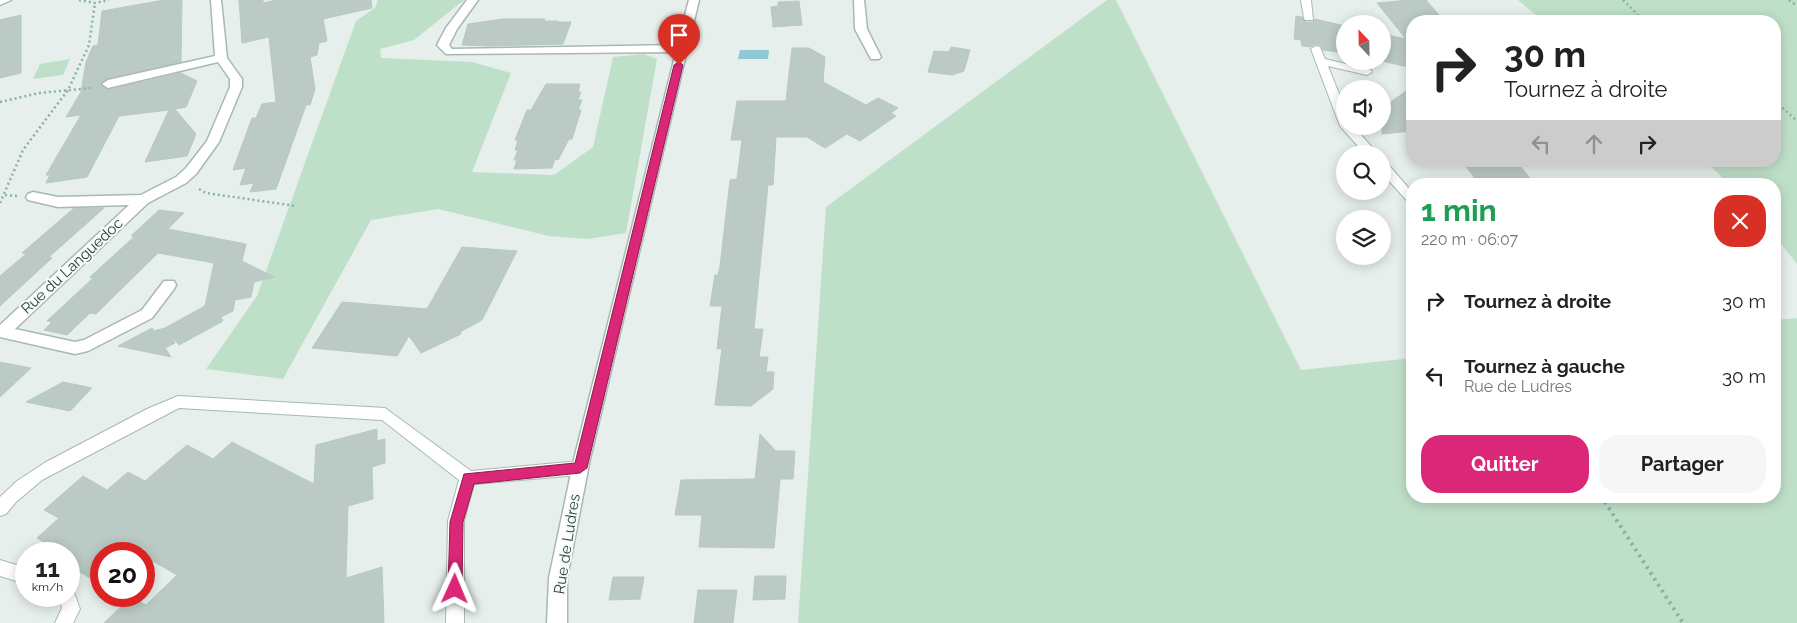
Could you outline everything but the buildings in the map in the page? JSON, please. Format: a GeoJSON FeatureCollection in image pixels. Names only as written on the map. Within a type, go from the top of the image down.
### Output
{"type":"FeatureCollection","features":[{"type":"Feature","properties":{"kind":"street"},"geometry":{"type":"LineString","coordinates":[[0,2],[6,0]]}},
{"type":"Feature","properties":{"kind":"street"},"geometry":{"type":"LineString","coordinates":[[108,84],[220,58],[216,0]]}},
{"type":"Feature","properties":{"kind":"street"},"geometry":{"type":"LineString","coordinates":[[473,0],[452,28],[443,45],[444,49],[450,52],[539,52],[683,48]]}},
{"type":"Feature","properties":{"kind":"street","name":"Rue de Ludres"},"geometry":{"type":"LineString","coordinates":[[557,623],[558,578],[580,468],[694,0]]}},
{"type":"Feature","properties":{"kind":"street"},"geometry":{"type":"LineString","coordinates":[[859,0],[861,29],[875,56]]}},
{"type":"Feature","properties":{"kind":"street","name":"Rue du Languedoc"},"geometry":{"type":"LineString","coordinates":[[1,332],[143,200],[181,180],[190,171],[213,142],[236,88],[236,79],[220,58]]}},
{"type":"Feature","properties":{"kind":"street","name":"Rue du Languedoc"},"geometry":{"type":"LineString","coordinates":[[33,197],[58,202],[143,200]]}},
{"type":"Feature","properties":{"kind":"street","name":"Rue du Languedoc"},"geometry":{"type":"LineString","coordinates":[[1,332],[75,348],[88,345],[147,314],[156,305],[169,286]]}},
{"type":"Feature","properties":{"kind":"lane"},"geometry":{"type":"LineString","coordinates":[[1306,0],[1309,18]]}},
{"type":"Feature","properties":{"kind":"lane"},"geometry":{"type":"LineString","coordinates":[[1316,49],[1336,101]]}},
{"type":"Feature","properties":{"kind":"lane"},"geometry":{"type":"LineString","coordinates":[[1320,62],[1367,72]]}},
{"type":"Feature","properties":{"kind":"lane"},"geometry":{"type":"LineString","coordinates":[[1355,135],[1364,145]]}},
{"type":"Feature","properties":{"kind":"lane"},"geometry":{"type":"LineString","coordinates":[[1391,175],[1406,192]]}},
{"type":"Feature","properties":{"kind":"lane"},"geometry":{"type":"LineString","coordinates":[[0,509],[7,498],[45,470],[113,435],[150,413],[178,402],[385,414],[468,478],[580,468]]}},
{"type":"Feature","properties":{"kind":"lane"},"geometry":{"type":"LineString","coordinates":[[455,623],[456,522],[468,478]]}},
{"type":"Feature","properties":{"kind":"lane"},"geometry":{"type":"LineString","coordinates":[[0,568],[15,573]]}},
{"type":"Feature","properties":{"kind":"lane"},"geometry":{"type":"LineString","coordinates":[[64,623],[70,607]]}},
{"type":"Feature","properties":{"kind":"path"},"geometry":{"type":"LineString","coordinates":[[79,0],[95,3],[108,0]]}},
{"type":"Feature","properties":{"kind":"path"},"geometry":{"type":"LineString","coordinates":[[1623,0],[1638,15]]}},
{"type":"Feature","properties":{"kind":"path"},"geometry":{"type":"LineString","coordinates":[[1789,0],[1797,6]]}},
{"type":"Feature","properties":{"kind":"path"},"geometry":{"type":"LineString","coordinates":[[0,203],[23,150],[68,90],[89,45],[95,3]]}},
{"type":"Feature","properties":{"kind":"path"},"geometry":{"type":"LineString","coordinates":[[0,102],[108,84]]}},
{"type":"Feature","properties":{"kind":"path"},"geometry":{"type":"LineString","coordinates":[[1781,106],[1797,121]]}},
{"type":"Feature","properties":{"kind":"path"},"geometry":{"type":"LineString","coordinates":[[181,180],[206,193],[296,206]]}},
{"type":"Feature","properties":{"kind":"path"},"geometry":{"type":"LineString","coordinates":[[1606,503],[1683,623]]}},
{"type":"Feature","properties":{"kind":"green space"},"geometry":{"type":"Polygon","coordinates":[[[378,0],[464,0],[414,40],[380,49],[381,58],[472,62],[511,73],[472,172],[554,175],[593,147],[613,57],[644,54],[657,59],[626,233],[587,239],[549,236],[438,209],[371,220],[283,379],[206,369],[257,296],[356,21],[375,8],[378,0]]]}},
{"type":"Feature","properties":{"kind":"green space"},"geometry":{"type":"Polygon","coordinates":[[[1107,0],[1116,0],[1301,370],[1406,359],[1406,503],[1781,503],[1781,319],[1797,318],[1797,623],[798,623],[826,207],[1107,0]]]}},
{"type":"Feature","properties":{"kind":"green space"},"geometry":{"type":"Polygon","coordinates":[[[1518,0],[1797,0],[1797,264],[1781,244],[1781,178],[1723,178],[1711,167],[1781,167],[1781,15],[1536,15],[1518,0]]]}},
{"type":"Feature","properties":{"kind":"green space"},"geometry":{"type":"Polygon","coordinates":[[[70,59],[63,75],[33,79],[40,64],[70,59]]]}},
{"type":"Feature","properties":{"kind":"water"},"geometry":{"type":"Polygon","coordinates":[[[740,50],[769,50],[768,59],[738,59],[740,50]]]}},
{"type":"Feature","properties":{"kind":"route"},"geometry":{"type":"LineString","coordinates":[[455,589],[456,522],[468,478],[580,468],[679,65]]}}]}
